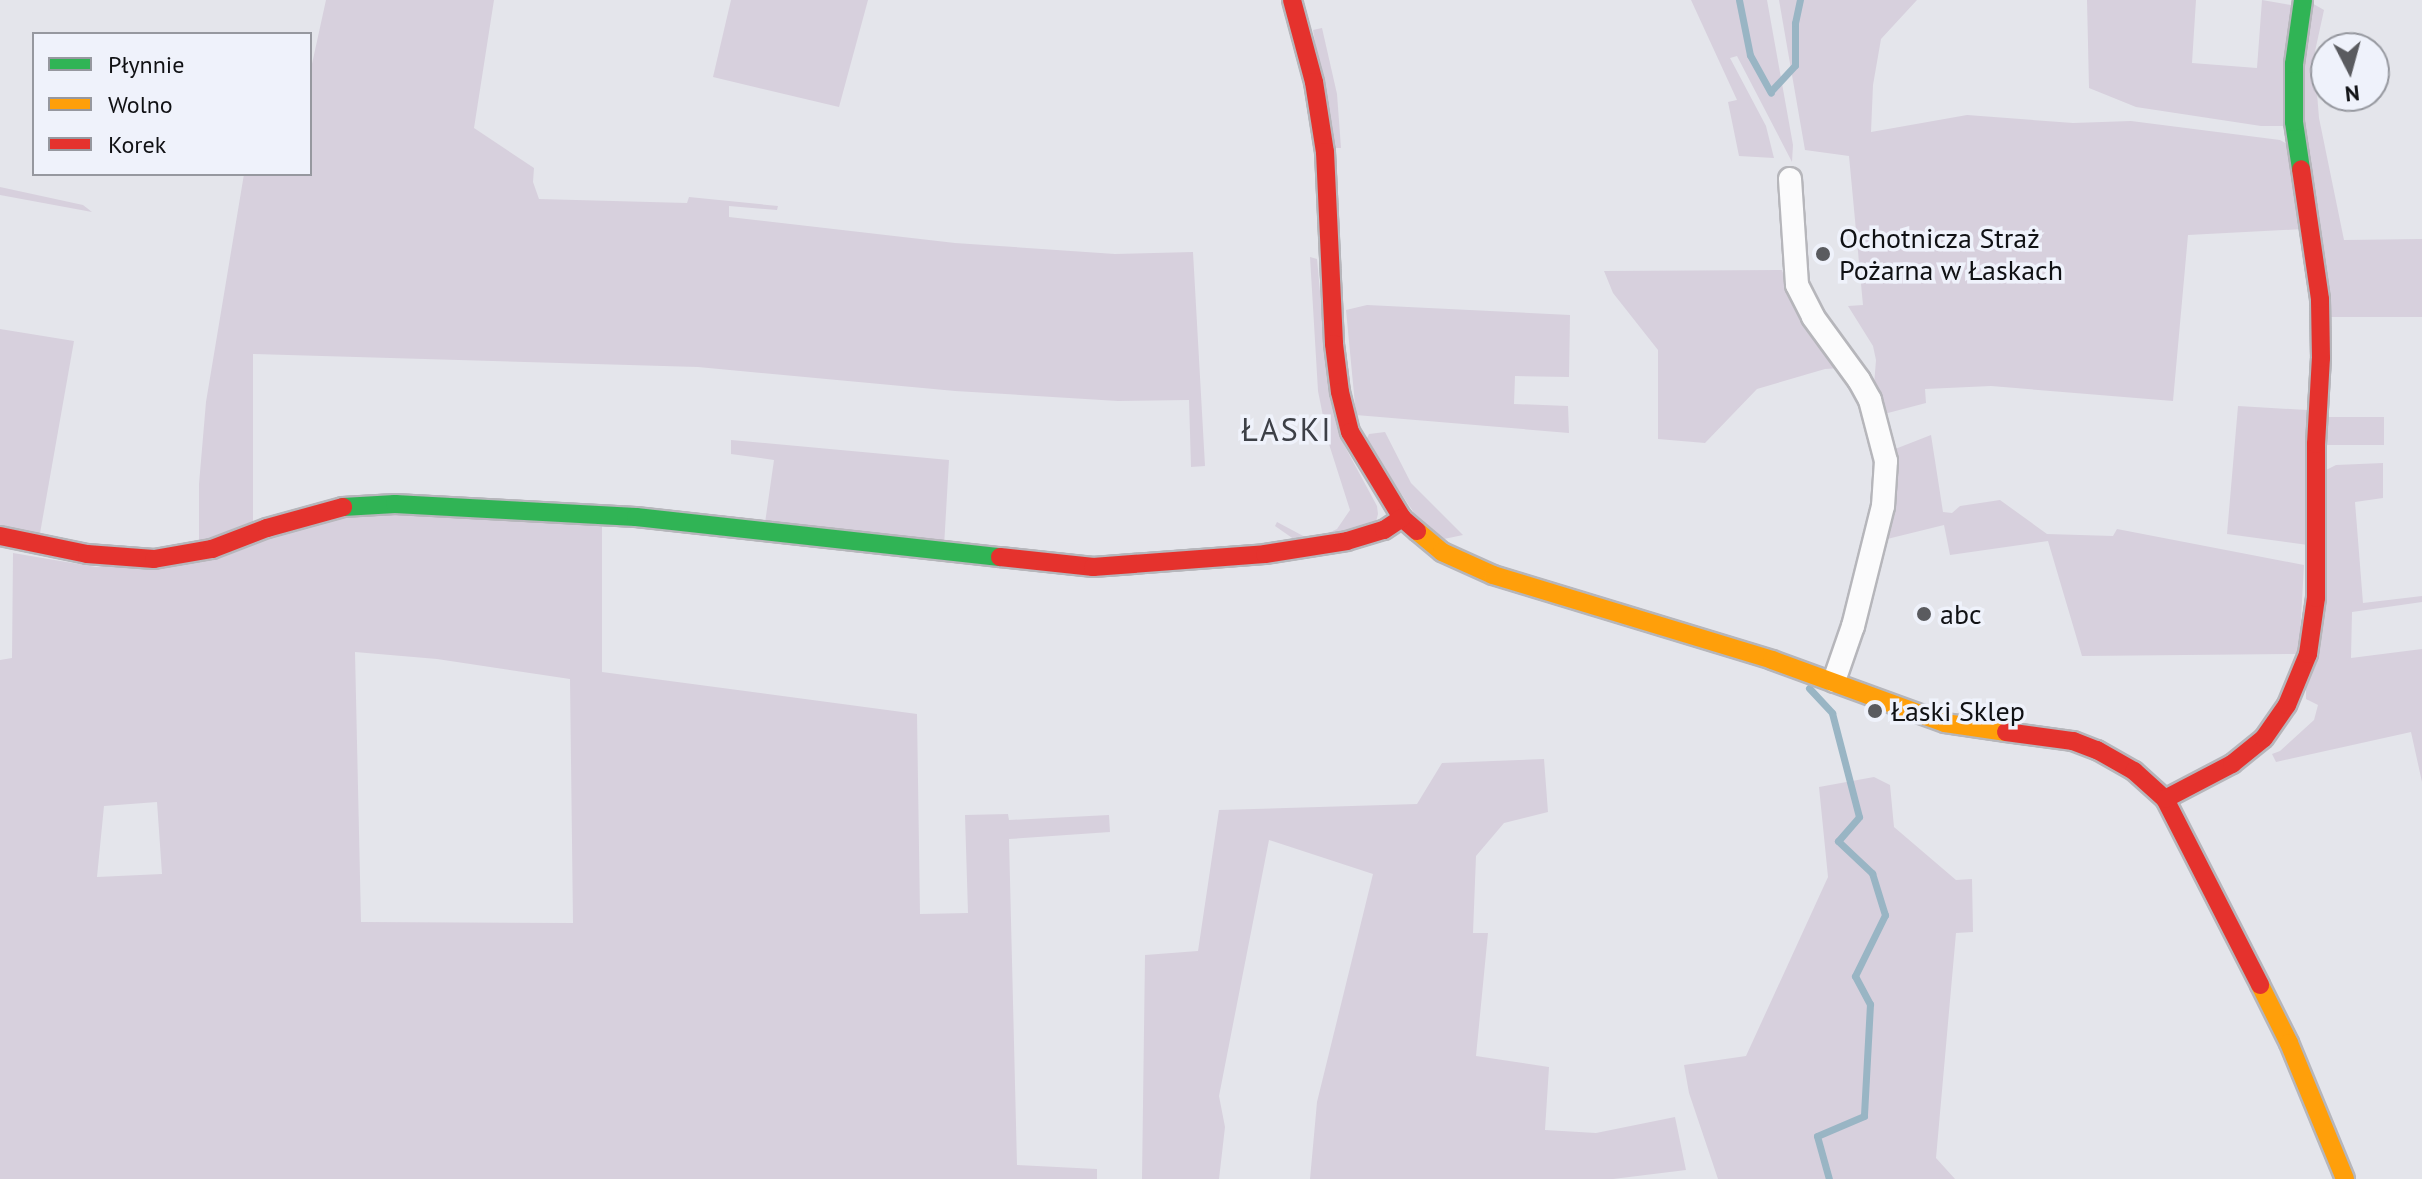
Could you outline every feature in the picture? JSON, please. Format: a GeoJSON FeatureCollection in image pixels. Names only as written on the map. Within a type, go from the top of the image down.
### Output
{"type":"FeatureCollection","features":[{"type":"Feature","properties":{"kind":"street"},"geometry":{"type":"LineString","coordinates":[[1292,0],[1314,82],[1325,152],[1334,344],[1340,392],[1350,432],[1402,518],[1442,552],[1493,575],[1834,681],[1945,723],[1976,730],[2043,735],[2085,745],[2134,771],[2165,799],[2282,1029],[2345,1179]]}},
{"type":"Feature","properties":{"kind":"street"},"geometry":{"type":"LineString","coordinates":[[2165,799],[2232,764],[2264,738],[2287,705],[2308,654],[2316,598],[2316,444],[2321,358],[2320,299],[2294,122],[2294,64],[2303,0]]}},
{"type":"Feature","properties":{"kind":"street"},"geometry":{"type":"LineString","coordinates":[[1790,179],[1797,285],[1813,317],[1859,380],[1877,420],[1886,461],[1883,506],[1853,626],[1834,681]]}},
{"type":"Feature","properties":{"kind":"street"},"geometry":{"type":"LineString","coordinates":[[0,536],[87,554],[154,559],[212,549],[267,528],[344,507],[395,504],[636,517],[1093,567],[1265,554],[1347,541],[1384,530],[1402,518]]}},
{"type":"Feature","properties":{"kind":"shaded area"},"geometry":{"type":"Polygon","coordinates":[[[326,0],[494,0],[474,128],[534,168],[533,182],[539,199],[687,203],[689,197],[778,206],[777,210],[729,206],[729,217],[955,243],[1115,254],[1193,252],[1205,466],[1191,467],[1189,400],[1118,401],[955,391],[698,367],[253,354],[253,525],[199,544],[199,484],[206,402],[244,176],[312,176],[312,64],[326,0]]]}},
{"type":"Feature","properties":{"kind":"shaded area"},"geometry":{"type":"Polygon","coordinates":[[[731,0],[868,0],[839,107],[713,77],[731,0]]]}},
{"type":"Feature","properties":{"kind":"shaded area"},"geometry":{"type":"Polygon","coordinates":[[[1691,0],[1767,0],[1793,145],[1792,162],[1737,56],[1730,58],[1766,126],[1774,158],[1739,156],[1728,102],[1737,100],[1691,0]]]}},
{"type":"Feature","properties":{"kind":"shaded area"},"geometry":{"type":"Polygon","coordinates":[[[1779,0],[1917,0],[1881,39],[1873,85],[1871,132],[1967,115],[2073,123],[2131,121],[2280,140],[2289,145],[2303,229],[2188,235],[2173,401],[1991,386],[1925,389],[1926,403],[1884,414],[1874,385],[1876,360],[1873,346],[1848,306],[1863,305],[1849,156],[1805,150],[1779,0]]]}},
{"type":"Feature","properties":{"kind":"shaded area"},"geometry":{"type":"Polygon","coordinates":[[[2087,0],[2196,0],[2192,63],[2257,68],[2262,0],[2291,5],[2283,126],[2261,126],[2136,107],[2089,88],[2087,0]]]}},
{"type":"Feature","properties":{"kind":"shaded area"},"geometry":{"type":"Polygon","coordinates":[[[2310,2],[2324,10],[2319,32],[2310,32],[2310,112],[2319,112],[2344,240],[2422,239],[2422,317],[2330,317],[2300,112],[2310,2]]]}},
{"type":"Feature","properties":{"kind":"shaded area"},"geometry":{"type":"Polygon","coordinates":[[[1322,28],[1337,94],[1341,148],[1333,148],[1313,30],[1322,28]]]}},
{"type":"Feature","properties":{"kind":"shaded area"},"geometry":{"type":"Polygon","coordinates":[[[0,187],[83,205],[92,212],[0,195],[0,187]]]}},
{"type":"Feature","properties":{"kind":"shaded area"},"geometry":{"type":"Polygon","coordinates":[[[1310,257],[1317,259],[1330,399],[1343,443],[1377,506],[1378,514],[1376,522],[1359,532],[1298,542],[1275,526],[1277,522],[1307,538],[1322,536],[1337,529],[1350,510],[1328,441],[1318,391],[1310,257]]]}},
{"type":"Feature","properties":{"kind":"shaded area"},"geometry":{"type":"Polygon","coordinates":[[[1782,270],[1792,298],[1841,368],[1825,369],[1757,389],[1705,443],[1658,439],[1658,350],[1613,293],[1604,271],[1782,270]]]}},
{"type":"Feature","properties":{"kind":"shaded area"},"geometry":{"type":"Polygon","coordinates":[[[1367,305],[1570,315],[1569,377],[1515,376],[1514,404],[1568,406],[1569,433],[1356,415],[1346,310],[1367,305]]]}},
{"type":"Feature","properties":{"kind":"shaded area"},"geometry":{"type":"Polygon","coordinates":[[[0,329],[74,341],[39,539],[0,529],[0,329]]]}},
{"type":"Feature","properties":{"kind":"shaded area"},"geometry":{"type":"Polygon","coordinates":[[[2238,406],[2307,410],[2308,545],[2227,534],[2238,406]]]}},
{"type":"Feature","properties":{"kind":"shaded area"},"geometry":{"type":"Polygon","coordinates":[[[2323,417],[2384,417],[2384,445],[2323,445],[2323,417]]]}},
{"type":"Feature","properties":{"kind":"shaded area"},"geometry":{"type":"Polygon","coordinates":[[[1385,432],[1411,483],[1463,535],[1444,539],[1416,516],[1366,440],[1369,434],[1385,432]]]}},
{"type":"Feature","properties":{"kind":"shaded area"},"geometry":{"type":"Polygon","coordinates":[[[1931,435],[1943,512],[1952,513],[1960,506],[2000,500],[2047,534],[2113,536],[2117,529],[2304,565],[2299,654],[2082,656],[2048,541],[1950,555],[1944,525],[1879,541],[1890,451],[1931,435]]]}},
{"type":"Feature","properties":{"kind":"shaded area"},"geometry":{"type":"Polygon","coordinates":[[[731,440],[949,460],[944,547],[765,523],[774,460],[731,454],[731,440]]]}},
{"type":"Feature","properties":{"kind":"shaded area"},"geometry":{"type":"Polygon","coordinates":[[[2383,463],[2383,498],[2355,502],[2363,603],[2422,596],[2422,602],[2352,612],[2351,658],[2422,649],[2422,782],[2411,732],[2276,762],[2272,754],[2280,751],[2314,720],[2318,705],[2306,699],[2306,690],[2326,470],[2336,465],[2383,463]]]}},
{"type":"Feature","properties":{"kind":"shaded area"},"geometry":{"type":"Polygon","coordinates":[[[349,513],[602,524],[602,672],[917,714],[920,914],[968,913],[965,815],[1008,814],[1009,820],[1109,815],[1110,832],[1009,839],[1017,1165],[1097,1169],[1097,1179],[0,1179],[0,660],[12,658],[13,553],[96,567],[349,513]],[[355,652],[361,922],[573,923],[570,679],[437,659],[355,652]],[[157,802],[104,806],[97,877],[162,874],[157,802]]]}},
{"type":"Feature","properties":{"kind":"shaded area"},"geometry":{"type":"Polygon","coordinates":[[[1544,759],[1548,812],[1504,823],[1476,856],[1473,933],[1488,933],[1476,1056],[1549,1067],[1545,1130],[1596,1133],[1675,1117],[1686,1170],[1613,1179],[1310,1179],[1317,1102],[1373,874],[1269,840],[1219,1096],[1225,1127],[1219,1179],[1142,1179],[1145,955],[1198,951],[1219,810],[1417,804],[1442,763],[1544,759]]]}},
{"type":"Feature","properties":{"kind":"shaded area"},"geometry":{"type":"Polygon","coordinates":[[[1874,777],[1890,785],[1894,827],[1956,880],[1972,879],[1973,932],[1956,933],[1936,1158],[1955,1179],[1718,1179],[1689,1093],[1684,1065],[1746,1056],[1828,877],[1819,787],[1874,777]]]}},
{"type":"Feature","properties":{"kind":"waterway"},"geometry":{"type":"LineString","coordinates":[[1739,0],[1750,55],[1771,93]]}},
{"type":"Feature","properties":{"kind":"waterway"},"geometry":{"type":"LineString","coordinates":[[1771,91],[1795,65],[1795,23],[1800,0]]}},
{"type":"Feature","properties":{"kind":"waterway"},"geometry":{"type":"LineString","coordinates":[[1809,688],[1832,713],[1859,817],[1838,841],[1872,873],[1885,915],[1855,976],[1870,1004],[1864,1116],[1817,1136],[1829,1179]]}},
{"type":"Feature","properties":{"kind":"traffic: fast"},"geometry":{"type":"LineString","coordinates":[[2301,169],[2294,122],[2294,64],[2303,0]]}},
{"type":"Feature","properties":{"kind":"traffic: fast"},"geometry":{"type":"LineString","coordinates":[[343,507],[395,504],[636,517],[1000,557]]}},
{"type":"Feature","properties":{"kind":"traffic: slow"},"geometry":{"type":"LineString","coordinates":[[1417,531],[1442,552],[1493,575],[1772,660],[1945,723],[2006,732]]}},
{"type":"Feature","properties":{"kind":"traffic: slow"},"geometry":{"type":"LineString","coordinates":[[2260,985],[2289,1043],[2345,1179]]}},
{"type":"Feature","properties":{"kind":"traffic: jam"},"geometry":{"type":"LineString","coordinates":[[1292,0],[1314,82],[1325,152],[1334,344],[1340,392],[1350,432],[1402,518],[1417,531]]}},
{"type":"Feature","properties":{"kind":"traffic: jam"},"geometry":{"type":"LineString","coordinates":[[2165,799],[2232,764],[2264,738],[2287,705],[2308,654],[2316,598],[2316,444],[2321,358],[2320,299],[2301,169]]}},
{"type":"Feature","properties":{"kind":"traffic: jam"},"geometry":{"type":"LineString","coordinates":[[0,536],[87,554],[154,559],[212,549],[267,528],[343,507]]}},
{"type":"Feature","properties":{"kind":"traffic: jam"},"geometry":{"type":"LineString","coordinates":[[1000,557],[1093,567],[1265,554],[1347,541],[1384,530],[1402,518]]}},
{"type":"Feature","properties":{"kind":"traffic: jam"},"geometry":{"type":"LineString","coordinates":[[2006,732],[2073,741],[2097,750],[2134,771],[2165,799],[2260,985]]}},
{"type":"Feature","properties":{"kind":"place","name":"Ochotnicza Straż Pożarna w Łaskach"},"geometry":{"type":"Point","coordinates":[1823,254]}},
{"type":"Feature","properties":{"kind":"place","name":"abc"},"geometry":{"type":"Point","coordinates":[1924,614]}},
{"type":"Feature","properties":{"kind":"place","name":"Łaski Sklep"},"geometry":{"type":"Point","coordinates":[1875,711]}},
{"type":"Feature","properties":{"kind":"district","name":"ŁASKI"},"geometry":{"type":"Point","coordinates":[1287,429]}}]}
